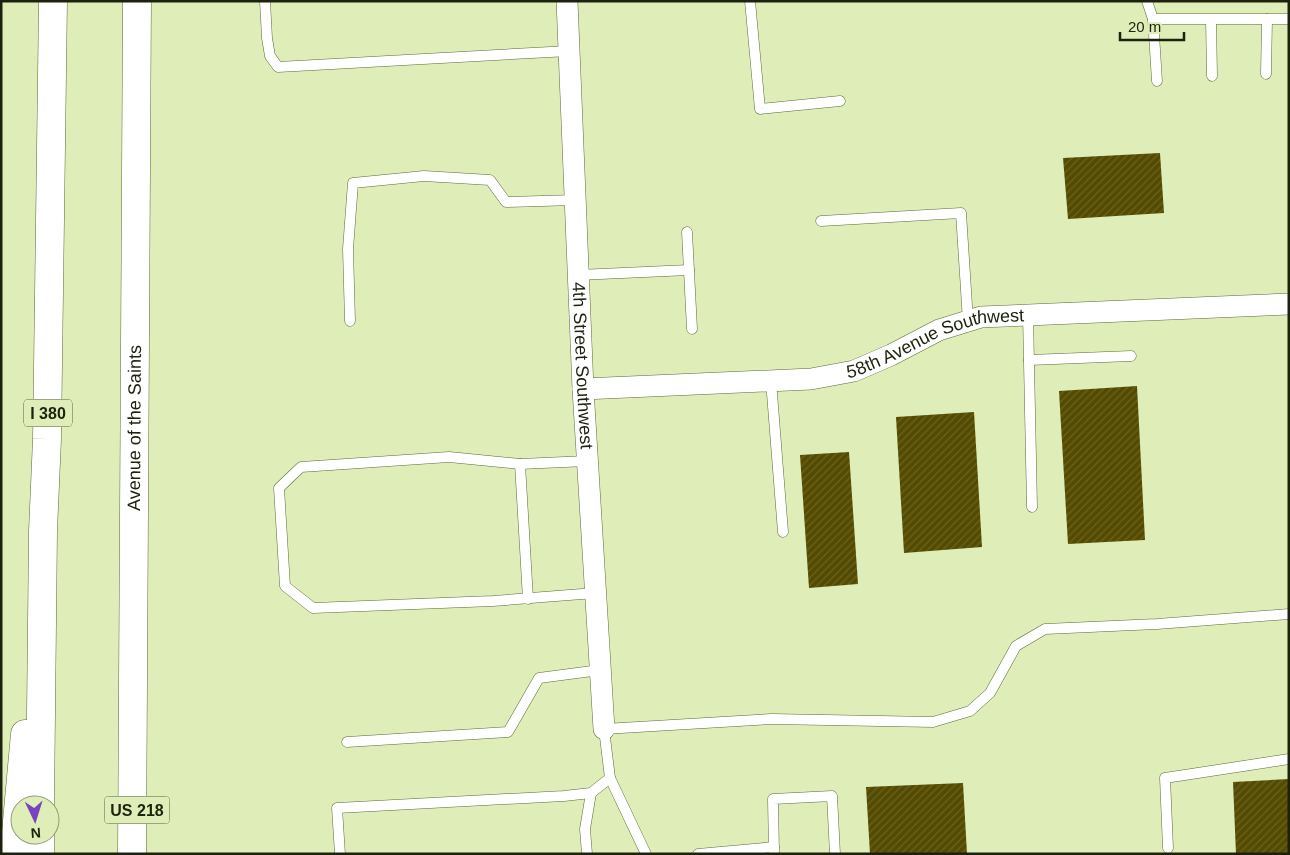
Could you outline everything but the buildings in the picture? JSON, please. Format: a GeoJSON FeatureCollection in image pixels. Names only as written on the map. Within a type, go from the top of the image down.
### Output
{"type":"FeatureCollection","features":[{"type":"Feature","properties":{"kind":"highway","name":"I 380"},"geometry":{"type":"LineString","coordinates":[[40,795],[53,1]]}},
{"type":"Feature","properties":{"kind":"highway","name":"Avenue of the Saints"},"geometry":{"type":"LineString","coordinates":[[132,854],[137,1]]}},
{"type":"Feature","properties":{"kind":"highway"},"geometry":{"type":"LineString","coordinates":[[14,854],[43,531]]}},
{"type":"Feature","properties":{"kind":"highway","name":"US 218"},"geometry":{"type":"LineString","coordinates":[[134,766],[141,854]]}},
{"type":"Feature","properties":{"kind":"street","name":"4th Street Southwest"},"geometry":{"type":"LineString","coordinates":[[567,1],[583,389],[604,729]]}},
{"type":"Feature","properties":{"kind":"street","name":"58th Avenue Southwest"},"geometry":{"type":"LineString","coordinates":[[583,389],[811,379],[854,371],[891,355],[939,330],[981,317],[1289,304]]}},
{"type":"Feature","properties":{"kind":"lane"},"geometry":{"type":"LineString","coordinates":[[265,1],[270,56],[278,67],[569,51]]}},
{"type":"Feature","properties":{"kind":"lane"},"geometry":{"type":"LineString","coordinates":[[750,1],[760,109],[840,101]]}},
{"type":"Feature","properties":{"kind":"lane"},"geometry":{"type":"LineString","coordinates":[[1147,1],[1153,19],[1158,81]]}},
{"type":"Feature","properties":{"kind":"lane"},"geometry":{"type":"LineString","coordinates":[[1153,19],[1289,19]]}},
{"type":"Feature","properties":{"kind":"lane"},"geometry":{"type":"LineString","coordinates":[[1211,20],[1212,76]]}},
{"type":"Feature","properties":{"kind":"lane"},"geometry":{"type":"LineString","coordinates":[[1266,74],[1267,20]]}},
{"type":"Feature","properties":{"kind":"lane"},"geometry":{"type":"LineString","coordinates":[[350,321],[348,249],[353,183],[424,176],[490,180],[506,202],[575,200]]}},
{"type":"Feature","properties":{"kind":"lane"},"geometry":{"type":"LineString","coordinates":[[821,222],[961,213],[968,321]]}},
{"type":"Feature","properties":{"kind":"lane"},"geometry":{"type":"LineString","coordinates":[[687,232],[692,329]]}},
{"type":"Feature","properties":{"kind":"lane"},"geometry":{"type":"LineString","coordinates":[[578,275],[689,270]]}},
{"type":"Feature","properties":{"kind":"lane"},"geometry":{"type":"LineString","coordinates":[[1028,315],[1032,507]]}},
{"type":"Feature","properties":{"kind":"lane"},"geometry":{"type":"LineString","coordinates":[[1029,360],[1131,356]]}},
{"type":"Feature","properties":{"kind":"lane"},"geometry":{"type":"LineString","coordinates":[[771,381],[783,532]]}},
{"type":"Feature","properties":{"kind":"lane"},"geometry":{"type":"LineString","coordinates":[[587,461],[520,464],[449,457],[301,467],[278,488],[285,586],[314,608],[493,601],[595,593]]}},
{"type":"Feature","properties":{"kind":"lane"},"geometry":{"type":"LineString","coordinates":[[520,464],[528,599]]}},
{"type":"Feature","properties":{"kind":"lane"},"geometry":{"type":"LineString","coordinates":[[646,854],[610,778],[604,729],[772,719],[933,722],[970,711],[990,693],[1016,646],[1045,629],[1157,624],[1289,614]]}},
{"type":"Feature","properties":{"kind":"lane"},"geometry":{"type":"LineString","coordinates":[[347,742],[508,732],[540,678],[600,670]]}},
{"type":"Feature","properties":{"kind":"lane"},"geometry":{"type":"LineString","coordinates":[[1168,848],[1165,778],[1289,759]]}},
{"type":"Feature","properties":{"kind":"lane"},"geometry":{"type":"LineString","coordinates":[[340,854],[337,808],[554,797],[591,793],[610,778]]}},
{"type":"Feature","properties":{"kind":"lane"},"geometry":{"type":"LineString","coordinates":[[587,854],[586,829],[591,793]]}},
{"type":"Feature","properties":{"kind":"lane"},"geometry":{"type":"LineString","coordinates":[[698,854],[774,850],[773,800],[832,796],[834,854]]}}]}
